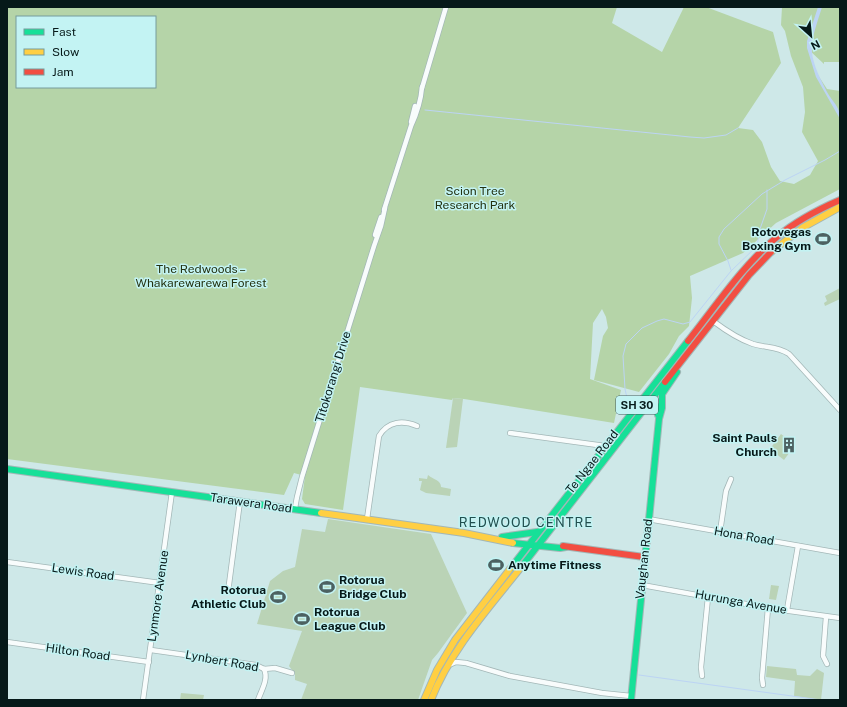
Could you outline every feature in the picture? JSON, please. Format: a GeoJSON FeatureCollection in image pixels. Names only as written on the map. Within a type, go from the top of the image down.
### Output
{"type":"FeatureCollection","features":[{"type":"Feature","properties":{"kind":"main road","name":"Te Ngae Road"},"geometry":{"type":"LineString","coordinates":[[424,700],[431,682],[446,654],[537,532],[739,275],[762,250],[786,228],[820,208],[840,200]]}},
{"type":"Feature","properties":{"kind":"main road","name":"Te Ngae Road"},"geometry":{"type":"LineString","coordinates":[[431,700],[446,668],[456,653],[749,274],[779,243],[798,229],[840,207]]}},
{"type":"Feature","properties":{"kind":"main road"},"geometry":{"type":"LineString","coordinates":[[820,208],[829,212]]}},
{"type":"Feature","properties":{"kind":"main road","name":"Vaughan Road"},"geometry":{"type":"LineString","coordinates":[[631,698],[648,519],[659,419],[662,408],[662,394],[678,370],[680,362]]}},
{"type":"Feature","properties":{"kind":"main road"},"geometry":{"type":"LineString","coordinates":[[648,403],[656,404],[659,419]]}},
{"type":"Feature","properties":{"kind":"main road","name":"Tarawera Road"},"geometry":{"type":"LineString","coordinates":[[7,469],[240,502],[295,508],[494,538],[508,542],[529,543]]}},
{"type":"Feature","properties":{"kind":"main road"},"geometry":{"type":"LineString","coordinates":[[502,537],[537,532]]}},
{"type":"Feature","properties":{"kind":"main road","name":"Tarawera Road"},"geometry":{"type":"LineString","coordinates":[[494,538],[502,537],[529,543]]}},
{"type":"Feature","properties":{"kind":"main road"},"geometry":{"type":"LineString","coordinates":[[529,543],[560,544],[566,547],[644,557]]}},
{"type":"Feature","properties":{"kind":"street","name":"Tītokorangi Drive"},"geometry":{"type":"LineString","coordinates":[[295,508],[302,477],[374,246],[378,225],[415,117],[422,87],[446,7]]}},
{"type":"Feature","properties":{"kind":"street"},"geometry":{"type":"LineString","coordinates":[[707,316],[744,340],[762,346],[778,348],[789,354],[840,410]]}},
{"type":"Feature","properties":{"kind":"street"},"geometry":{"type":"LineString","coordinates":[[367,519],[379,436],[386,427],[395,423],[409,423],[417,426]]}},
{"type":"Feature","properties":{"kind":"street"},"geometry":{"type":"LineString","coordinates":[[510,433],[605,446]]}},
{"type":"Feature","properties":{"kind":"street"},"geometry":{"type":"LineString","coordinates":[[720,532],[726,491],[731,478]]}},
{"type":"Feature","properties":{"kind":"street","name":"Lynmore Avenue"},"geometry":{"type":"LineString","coordinates":[[144,700],[172,492]]}},
{"type":"Feature","properties":{"kind":"street"},"geometry":{"type":"LineString","coordinates":[[228,592],[240,502]]}},
{"type":"Feature","properties":{"kind":"street","name":"Hona Road"},"geometry":{"type":"LineString","coordinates":[[648,519],[840,553]]}},
{"type":"Feature","properties":{"kind":"street"},"geometry":{"type":"LineString","coordinates":[[787,610],[798,546]]}},
{"type":"Feature","properties":{"kind":"street","name":"Lewis Road"},"geometry":{"type":"LineString","coordinates":[[7,562],[160,583]]}},
{"type":"Feature","properties":{"kind":"street","name":"Hurunga Avenue"},"geometry":{"type":"LineString","coordinates":[[642,585],[768,608],[840,618]]}},
{"type":"Feature","properties":{"kind":"street"},"geometry":{"type":"LineString","coordinates":[[702,676],[701,667],[708,597]]}},
{"type":"Feature","properties":{"kind":"street"},"geometry":{"type":"LineString","coordinates":[[763,685],[762,678],[768,608]]}},
{"type":"Feature","properties":{"kind":"street"},"geometry":{"type":"LineString","coordinates":[[826,617],[823,656],[827,664]]}},
{"type":"Feature","properties":{"kind":"street","name":"Hilton Road"},"geometry":{"type":"LineString","coordinates":[[7,642],[149,662]]}},
{"type":"Feature","properties":{"kind":"street","name":"Lynbert Road"},"geometry":{"type":"LineString","coordinates":[[151,650],[256,665],[264,669],[275,668],[292,674]]}},
{"type":"Feature","properties":{"kind":"street"},"geometry":{"type":"LineString","coordinates":[[446,654],[456,653],[466,663]]}},
{"type":"Feature","properties":{"kind":"street"},"geometry":{"type":"LineString","coordinates":[[446,668],[456,662],[466,663],[510,676],[631,698]]}},
{"type":"Feature","properties":{"kind":"street"},"geometry":{"type":"LineString","coordinates":[[258,700],[266,679],[264,669]]}},
{"type":"Feature","properties":{"kind":"green space","name":"The Redwoods – Whakarewarewa Forest"},"geometry":{"type":"Polygon","coordinates":[[[7,7],[617,7],[612,23],[662,52],[684,7],[706,7],[773,32],[781,63],[738,128],[753,130],[762,142],[771,167],[780,181],[794,184],[810,175],[818,161],[802,132],[805,112],[803,87],[791,56],[785,31],[781,25],[782,7],[840,7],[840,62],[824,62],[824,64],[809,50],[814,69],[827,89],[840,91],[840,189],[776,223],[743,253],[690,276],[692,298],[689,326],[679,336],[669,354],[639,392],[594,380],[603,336],[608,328],[606,317],[602,309],[593,323],[590,379],[621,390],[614,423],[464,399],[453,398],[452,400],[360,387],[343,510],[305,504],[302,499],[305,476],[294,473],[284,495],[7,459],[7,7]]]}},
{"type":"Feature","properties":{"kind":"green space"},"geometry":{"type":"Polygon","coordinates":[[[840,288],[840,299],[825,306],[824,303],[827,301],[825,296],[840,288]]]}},
{"type":"Feature","properties":{"kind":"green space"},"geometry":{"type":"Polygon","coordinates":[[[453,398],[463,399],[457,447],[446,448],[453,398]]]}},
{"type":"Feature","properties":{"kind":"green space"},"geometry":{"type":"Polygon","coordinates":[[[781,434],[795,445],[784,460],[770,449],[781,434]]]}},
{"type":"Feature","properties":{"kind":"green space"},"geometry":{"type":"Polygon","coordinates":[[[428,475],[438,481],[441,487],[451,489],[450,496],[426,493],[420,490],[422,481],[419,481],[419,478],[427,479],[428,475]]]}},
{"type":"Feature","properties":{"kind":"green space"},"geometry":{"type":"Polygon","coordinates":[[[328,519],[431,534],[467,613],[432,660],[418,700],[301,700],[307,684],[295,680],[295,674],[289,666],[302,631],[257,624],[270,581],[283,571],[295,567],[302,529],[325,532],[328,519]]]}},
{"type":"Feature","properties":{"kind":"green space"},"geometry":{"type":"Polygon","coordinates":[[[771,585],[779,586],[776,600],[769,599],[771,585]]]}},
{"type":"Feature","properties":{"kind":"green space"},"geometry":{"type":"Polygon","coordinates":[[[767,666],[796,669],[797,675],[810,676],[817,669],[824,673],[821,700],[794,696],[795,681],[766,677],[767,666]]]}},
{"type":"Feature","properties":{"kind":"green space"},"geometry":{"type":"Polygon","coordinates":[[[181,693],[204,695],[203,700],[180,700],[181,693]]]}},
{"type":"Feature","properties":{"kind":"water"},"geometry":{"type":"Polygon","coordinates":[[[818,7],[822,7],[815,29],[812,52],[822,83],[839,111],[840,119],[816,77],[807,48],[807,41],[818,7]]]}},
{"type":"Feature","properties":{"kind":"waterway"},"geometry":{"type":"LineString","coordinates":[[425,110],[704,138],[726,135],[738,128]]}},
{"type":"Feature","properties":{"kind":"waterway"},"geometry":{"type":"LineString","coordinates":[[731,270],[719,244],[719,237],[724,229],[762,194],[840,151]]}},
{"type":"Feature","properties":{"kind":"waterway"},"geometry":{"type":"LineString","coordinates":[[624,410],[627,398],[623,356],[626,344],[642,328],[657,321],[664,319],[683,324],[690,322],[731,271],[757,246],[760,229],[767,209],[767,190]]}},
{"type":"Feature","properties":{"kind":"waterway"},"geometry":{"type":"LineString","coordinates":[[639,675],[821,700]]}},
{"type":"Feature","properties":{"kind":"traffic: fast"},"geometry":{"type":"LineString","coordinates":[[510,569],[688,341]]}},
{"type":"Feature","properties":{"kind":"traffic: fast"},"geometry":{"type":"LineString","coordinates":[[631,700],[659,419],[662,408],[662,394],[677,372]]}},
{"type":"Feature","properties":{"kind":"traffic: fast"},"geometry":{"type":"LineString","coordinates":[[522,566],[665,382]]}},
{"type":"Feature","properties":{"kind":"traffic: fast"},"geometry":{"type":"LineString","coordinates":[[648,403],[653,403],[656,405],[658,415]]}},
{"type":"Feature","properties":{"kind":"traffic: fast"},"geometry":{"type":"LineString","coordinates":[[7,469],[321,513]]}},
{"type":"Feature","properties":{"kind":"traffic: fast"},"geometry":{"type":"LineString","coordinates":[[502,537],[537,532]]}},
{"type":"Feature","properties":{"kind":"traffic: fast"},"geometry":{"type":"LineString","coordinates":[[513,543],[560,548],[566,547]]}},
{"type":"Feature","properties":{"kind":"traffic: slow"},"geometry":{"type":"LineString","coordinates":[[771,252],[802,228],[840,207]]}},
{"type":"Feature","properties":{"kind":"traffic: slow"},"geometry":{"type":"LineString","coordinates":[[321,513],[464,533],[513,543]]}},
{"type":"Feature","properties":{"kind":"traffic: slow"},"geometry":{"type":"LineString","coordinates":[[431,700],[439,681],[460,646],[484,613],[522,566]]}},
{"type":"Feature","properties":{"kind":"traffic: slow"},"geometry":{"type":"LineString","coordinates":[[424,700],[437,670],[455,640],[510,569]]}},
{"type":"Feature","properties":{"kind":"traffic: jam"},"geometry":{"type":"LineString","coordinates":[[688,341],[741,273],[764,248],[784,231],[799,221],[840,200]]}},
{"type":"Feature","properties":{"kind":"traffic: jam"},"geometry":{"type":"LineString","coordinates":[[665,382],[749,275],[771,252]]}},
{"type":"Feature","properties":{"kind":"traffic: jam"},"geometry":{"type":"LineString","coordinates":[[563,546],[644,557]]}},
{"type":"Feature","properties":{"kind":"place","name":"Rotovegas Boxing Gym"},"geometry":{"type":"Point","coordinates":[823,239]}},
{"type":"Feature","properties":{"kind":"place","name":"Saint Pauls Church"},"geometry":{"type":"Point","coordinates":[789,445]}},
{"type":"Feature","properties":{"kind":"place","name":"Anytime Fitness"},"geometry":{"type":"Point","coordinates":[496,565]}},
{"type":"Feature","properties":{"kind":"place","name":"Rotorua Bridge Club"},"geometry":{"type":"Point","coordinates":[327,587]}},
{"type":"Feature","properties":{"kind":"place","name":"Rotorua Athletic Club"},"geometry":{"type":"Point","coordinates":[278,597]}},
{"type":"Feature","properties":{"kind":"place","name":"Rotorua League Club"},"geometry":{"type":"Point","coordinates":[302,619]}},
{"type":"Feature","properties":{"kind":"district","name":"REDWOOD CENTRE"},"geometry":{"type":"Point","coordinates":[526,522]}},
{"type":"Feature","properties":{"kind":"park label","name":"Scion Tree Research Park"},"geometry":{"type":"Point","coordinates":[475,198]}}]}
